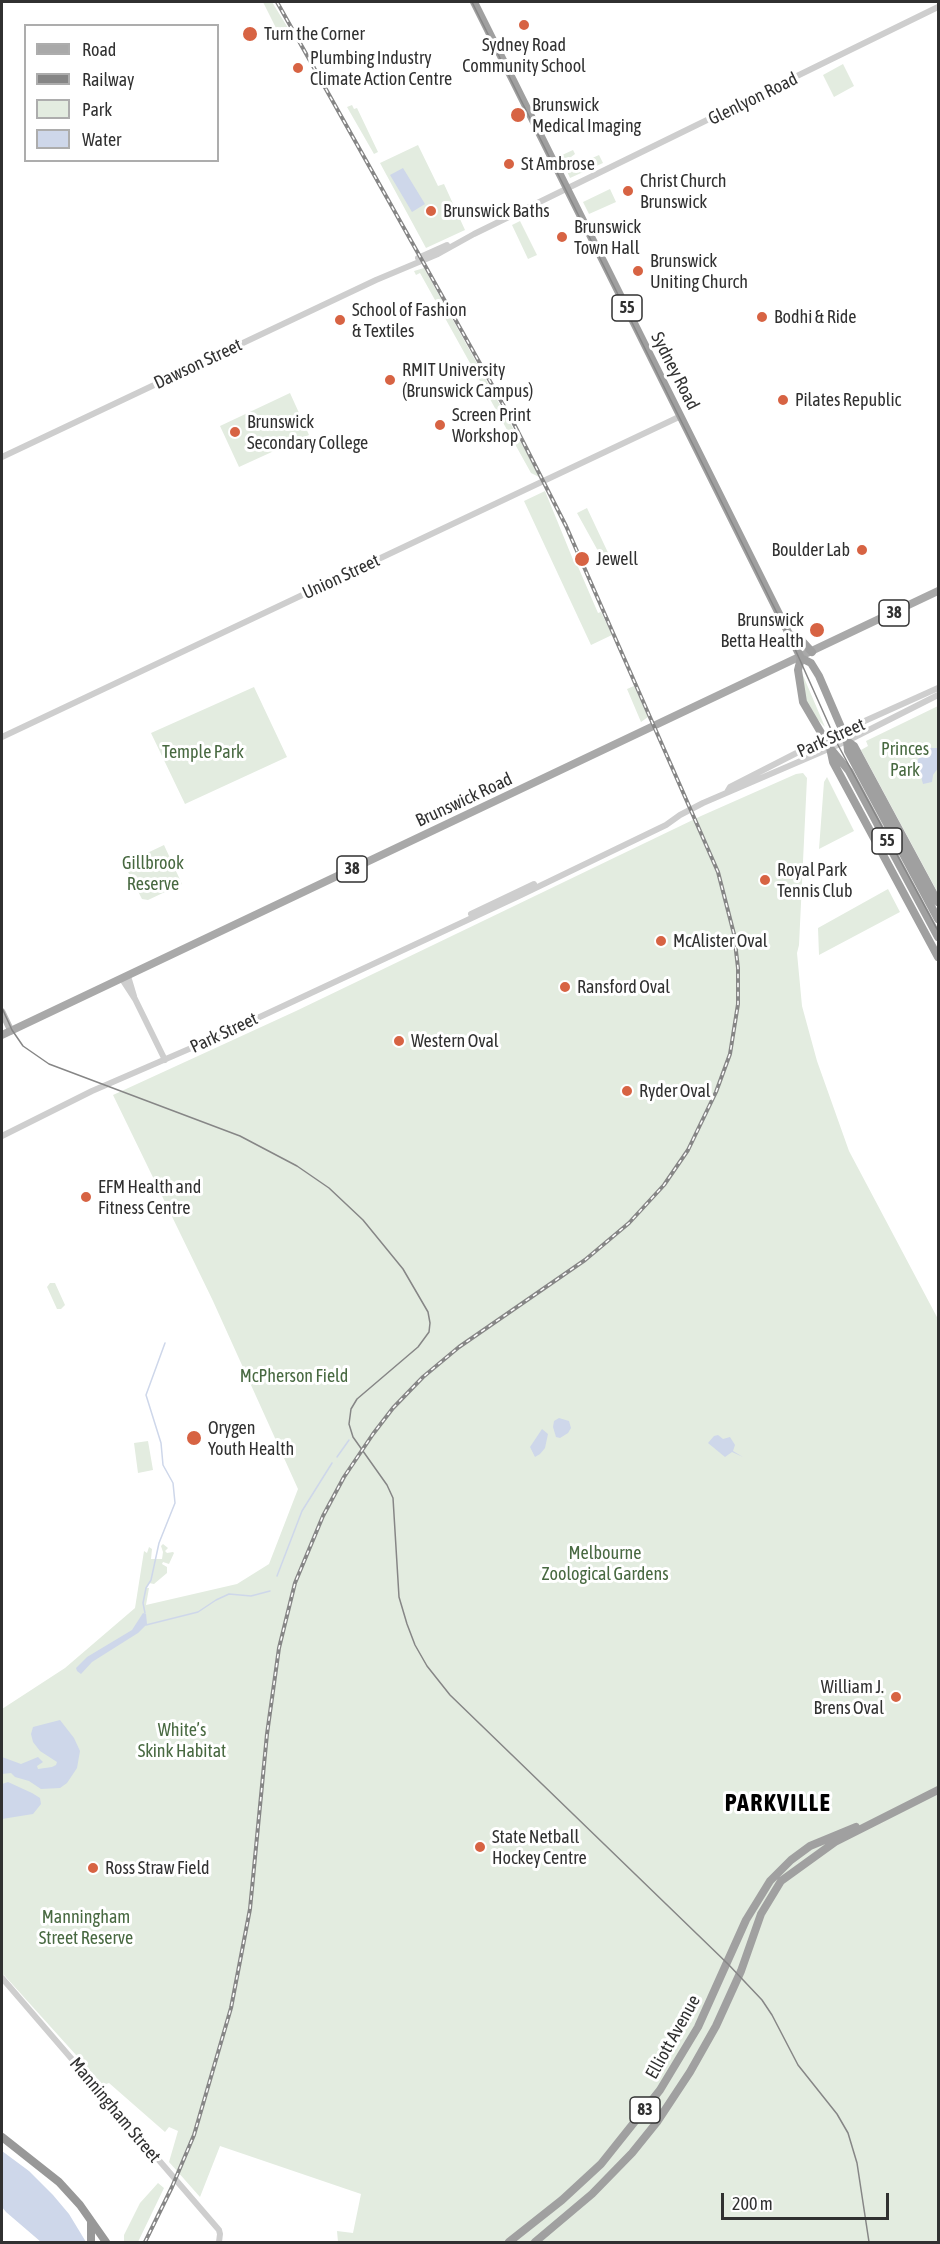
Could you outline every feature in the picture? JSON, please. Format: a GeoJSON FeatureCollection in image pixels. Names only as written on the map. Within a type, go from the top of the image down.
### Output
{"type":"FeatureCollection","features":[{"type":"Feature","properties":{"kind":"highway","name":"Sydney Road"},"geometry":{"type":"LineString","coordinates":[[474,2],[801,658]]}},
{"type":"Feature","properties":{"kind":"highway"},"geometry":{"type":"LineString","coordinates":[[789,634],[802,641],[812,652]]}},
{"type":"Feature","properties":{"kind":"highway","name":"55"},"geometry":{"type":"LineString","coordinates":[[939,919],[848,751],[847,741],[817,673],[811,663],[801,658],[798,669],[801,696],[830,748],[882,815],[919,883],[939,937]]}},
{"type":"Feature","properties":{"kind":"highway","name":"55"},"geometry":{"type":"LineString","coordinates":[[830,748],[833,762],[939,957]]}},
{"type":"Feature","properties":{"kind":"highway"},"geometry":{"type":"LineString","coordinates":[[866,823],[882,815]]}},
{"type":"Feature","properties":{"kind":"highway"},"geometry":{"type":"LineString","coordinates":[[903,892],[919,883]]}},
{"type":"Feature","properties":{"kind":"highway","name":"55"},"geometry":{"type":"LineString","coordinates":[[919,883],[939,902]]}},
{"type":"Feature","properties":{"kind":"highway","name":"83"},"geometry":{"type":"LineString","coordinates":[[838,1837],[939,1790]]}},
{"type":"Feature","properties":{"kind":"highway","name":"Elliott Avenue"},"geometry":{"type":"LineString","coordinates":[[538,2240],[592,2194],[632,2153],[668,2105],[716,2026],[741,1971],[761,1914],[781,1881],[838,1837]]}},
{"type":"Feature","properties":{"kind":"highway","name":"Elliott Avenue"},"geometry":{"type":"LineString","coordinates":[[509,2242],[532,2225],[601,2164],[660,2091],[698,2027],[746,1920],[770,1881],[799,1853],[838,1837]]}},
{"type":"Feature","properties":{"kind":"highway"},"geometry":{"type":"LineString","coordinates":[[2,2137],[59,2182],[106,2242]]}},
{"type":"Feature","properties":{"kind":"highway"},"geometry":{"type":"LineString","coordinates":[[91,2221],[91,2242]]}},
{"type":"Feature","properties":{"kind":"highway"},"geometry":{"type":"LineString","coordinates":[[532,2225],[538,2240]]}},
{"type":"Feature","properties":{"kind":"main road","name":"Brunswick Road"},"geometry":{"type":"LineString","coordinates":[[2,1035],[939,591]]}},
{"type":"Feature","properties":{"kind":"main road"},"geometry":{"type":"LineString","coordinates":[[2,1012],[11,1031]]}},
{"type":"Feature","properties":{"kind":"street","name":"Glenlyon Road"},"geometry":{"type":"LineString","coordinates":[[567,190],[939,7]]}},
{"type":"Feature","properties":{"kind":"street","name":"Dawson Street"},"geometry":{"type":"LineString","coordinates":[[2,457],[394,272],[429,253],[567,190]]}},
{"type":"Feature","properties":{"kind":"street","name":"Union Street"},"geometry":{"type":"LineString","coordinates":[[2,737],[681,416]]}},
{"type":"Feature","properties":{"kind":"street","name":"Park Street"},"geometry":{"type":"LineString","coordinates":[[2,1136],[92,1091],[447,928],[508,895],[555,877],[652,830],[675,815],[847,741],[939,688]]}},
{"type":"Feature","properties":{"kind":"street","name":"Park Street"},"geometry":{"type":"LineString","coordinates":[[904,708],[939,695]]}},
{"type":"Feature","properties":{"kind":"street","name":"Park Street"},"geometry":{"type":"LineString","coordinates":[[727,792],[730,787],[824,739],[890,715]]}},
{"type":"Feature","properties":{"kind":"street"},"geometry":{"type":"LineString","coordinates":[[125,977],[164,1058]]}},
{"type":"Feature","properties":{"kind":"street","name":"Manningham Street"},"geometry":{"type":"LineString","coordinates":[[2,1978],[219,2230],[219,2242]]}},
{"type":"Feature","properties":{"kind":"green space"},"geometry":{"type":"Polygon","coordinates":[[[263,2],[272,2],[288,28],[286,31],[279,34],[263,2]]]}},
{"type":"Feature","properties":{"kind":"green space"},"geometry":{"type":"Polygon","coordinates":[[[843,64],[854,86],[834,97],[823,75],[843,64]]]}},
{"type":"Feature","properties":{"kind":"green space"},"geometry":{"type":"Polygon","coordinates":[[[352,105],[354,109],[357,108],[378,152],[374,154],[347,107],[352,105]]]}},
{"type":"Feature","properties":{"kind":"green space","name":"Brunswick Baths"},"geometry":{"type":"Polygon","coordinates":[[[418,145],[438,186],[444,184],[465,230],[426,248],[380,163],[418,145]]]}},
{"type":"Feature","properties":{"kind":"green space"},"geometry":{"type":"Polygon","coordinates":[[[573,150],[575,154],[571,157],[577,170],[591,163],[590,159],[599,155],[603,163],[570,178],[560,156],[573,150]]]}},
{"type":"Feature","properties":{"kind":"green space"},"geometry":{"type":"Polygon","coordinates":[[[610,189],[616,202],[589,214],[583,202],[610,189]]]}},
{"type":"Feature","properties":{"kind":"green space"},"geometry":{"type":"Polygon","coordinates":[[[520,221],[537,255],[528,259],[512,225],[520,221]]]}},
{"type":"Feature","properties":{"kind":"green space"},"geometry":{"type":"Polygon","coordinates":[[[424,268],[539,477],[531,473],[420,273],[416,275],[414,271],[424,268]]]}},
{"type":"Feature","properties":{"kind":"green space"},"geometry":{"type":"Polygon","coordinates":[[[290,393],[309,435],[239,467],[220,426],[290,393]]]}},
{"type":"Feature","properties":{"kind":"green space"},"geometry":{"type":"Polygon","coordinates":[[[545,491],[574,562],[576,562],[598,613],[601,612],[612,635],[591,645],[524,501],[545,491]]]}},
{"type":"Feature","properties":{"kind":"green space"},"geometry":{"type":"Polygon","coordinates":[[[587,508],[611,559],[603,567],[598,551],[577,513],[587,508]]]}},
{"type":"Feature","properties":{"kind":"green space"},"geometry":{"type":"Polygon","coordinates":[[[802,673],[825,727],[813,715],[806,700],[802,673]]]}},
{"type":"Feature","properties":{"kind":"green space"},"geometry":{"type":"Polygon","coordinates":[[[634,686],[648,717],[641,722],[627,689],[634,686]]]}},
{"type":"Feature","properties":{"kind":"green space","name":"Temple Park"},"geometry":{"type":"Polygon","coordinates":[[[254,687],[287,757],[185,804],[151,733],[254,687]]]}},
{"type":"Feature","properties":{"kind":"green space","name":"Princes Park"},"geometry":{"type":"Polygon","coordinates":[[[938,706],[938,893],[861,750],[868,746],[866,741],[938,706]]]}},
{"type":"Feature","properties":{"kind":"green space"},"geometry":{"type":"Polygon","coordinates":[[[803,773],[807,778],[797,953],[802,1006],[817,1061],[849,1151],[938,1319],[938,2242],[338,2242],[337,2231],[353,2233],[361,2194],[220,2146],[200,2197],[169,2162],[178,2131],[169,2127],[165,2132],[109,2083],[103,2085],[4,1975],[2,1976],[2,1709],[65,1668],[135,1608],[144,1551],[147,1553],[149,1547],[152,1549],[151,1559],[162,1559],[161,1546],[163,1544],[168,1548],[165,1551],[167,1553],[174,1553],[169,1564],[163,1562],[162,1564],[167,1567],[167,1573],[154,1584],[149,1583],[146,1588],[149,1588],[146,1605],[237,1584],[269,1564],[298,1489],[213,1301],[113,1095],[296,1011],[701,816],[803,773]]]}},
{"type":"Feature","properties":{"kind":"green space"},"geometry":{"type":"Polygon","coordinates":[[[827,777],[854,831],[819,849],[824,782],[827,777]]]}},
{"type":"Feature","properties":{"kind":"green space","name":"Gillbrook Reserve"},"geometry":{"type":"Polygon","coordinates":[[[164,845],[182,884],[148,900],[142,899],[124,864],[164,845]]]}},
{"type":"Feature","properties":{"kind":"green space"},"geometry":{"type":"Polygon","coordinates":[[[888,889],[900,912],[819,955],[818,928],[888,889]]]}},
{"type":"Feature","properties":{"kind":"green space"},"geometry":{"type":"Polygon","coordinates":[[[50,1283],[55,1283],[65,1305],[61,1309],[57,1309],[47,1287],[50,1283]]]}},
{"type":"Feature","properties":{"kind":"green space"},"geometry":{"type":"Polygon","coordinates":[[[148,1441],[153,1470],[138,1473],[134,1443],[148,1441]]]}},
{"type":"Feature","properties":{"kind":"green space"},"geometry":{"type":"Polygon","coordinates":[[[158,2183],[164,2188],[138,2242],[124,2242],[124,2235],[140,2203],[158,2183]]]}},
{"type":"Feature","properties":{"kind":"water"},"geometry":{"type":"Polygon","coordinates":[[[403,168],[425,204],[412,212],[390,175],[403,168]]]}},
{"type":"Feature","properties":{"kind":"water"},"geometry":{"type":"Polygon","coordinates":[[[929,748],[938,748],[938,768],[933,775],[932,782],[923,784],[917,762],[920,755],[929,748]]]}},
{"type":"Feature","properties":{"kind":"water"},"geometry":{"type":"Polygon","coordinates":[[[559,1418],[569,1421],[571,1428],[560,1438],[556,1437],[553,1427],[554,1421],[559,1418]]]}},
{"type":"Feature","properties":{"kind":"water"},"geometry":{"type":"Polygon","coordinates":[[[542,1429],[548,1434],[545,1448],[535,1457],[530,1447],[542,1429]]]}},
{"type":"Feature","properties":{"kind":"water"},"geometry":{"type":"Polygon","coordinates":[[[718,1435],[723,1439],[730,1437],[735,1445],[733,1451],[743,1457],[732,1452],[725,1457],[708,1443],[718,1435]]]}},
{"type":"Feature","properties":{"kind":"water"},"geometry":{"type":"Polygon","coordinates":[[[143,1613],[146,1614],[147,1624],[138,1633],[92,1662],[81,1674],[77,1671],[76,1668],[87,1657],[132,1630],[143,1613]]]}},
{"type":"Feature","properties":{"kind":"water"},"geometry":{"type":"Polygon","coordinates":[[[60,1720],[74,1738],[80,1751],[77,1768],[67,1783],[60,1788],[41,1789],[11,1773],[2,1774],[2,1757],[21,1764],[38,1757],[43,1762],[37,1766],[38,1769],[56,1765],[57,1762],[40,1751],[33,1742],[31,1734],[33,1727],[60,1720]]]}},
{"type":"Feature","properties":{"kind":"water"},"geometry":{"type":"Polygon","coordinates":[[[8,1782],[40,1798],[41,1804],[33,1814],[2,1819],[2,1784],[8,1782]]]}},
{"type":"Feature","properties":{"kind":"water"},"geometry":{"type":"Polygon","coordinates":[[[2,2151],[29,2171],[53,2195],[69,2214],[86,2242],[41,2242],[6,2212],[2,2207],[2,2151]]]}},
{"type":"Feature","properties":{"kind":"waterway"},"geometry":{"type":"LineString","coordinates":[[145,1613],[143,1603],[146,1588],[151,1580],[159,1543],[175,1503],[173,1483],[163,1465],[161,1443],[146,1395],[165,1343]]}},
{"type":"Feature","properties":{"kind":"waterway"},"geometry":{"type":"LineString","coordinates":[[337,1457],[349,1440]]}},
{"type":"Feature","properties":{"kind":"waterway"},"geometry":{"type":"LineString","coordinates":[[277,1576],[302,1511],[332,1463]]}},
{"type":"Feature","properties":{"kind":"waterway"},"geometry":{"type":"LineString","coordinates":[[146,1625],[198,1612],[229,1594],[251,1596],[270,1591]]}},
{"type":"Feature","properties":{"kind":"tram line"},"geometry":{"type":"LineString","coordinates":[[472,2],[795,649],[838,745],[938,931]]}},
{"type":"Feature","properties":{"kind":"tram line"},"geometry":{"type":"LineString","coordinates":[[2,1008],[12,1030],[23,1046],[49,1064],[240,1136],[297,1166],[329,1188],[363,1220],[403,1269],[428,1312],[429,1332],[418,1347],[357,1399],[351,1409],[349,1424],[353,1437],[387,1485],[393,1498],[399,1597],[415,1645],[427,1666],[450,1695],[728,1964],[762,2000],[798,2065],[837,2114],[848,2133],[857,2163],[869,2242]]}},
{"type":"Feature","properties":{"kind":"railway"},"geometry":{"type":"LineString","coordinates":[[145,2242],[194,2135],[231,2008],[250,1909],[267,1734],[279,1648],[295,1583],[323,1516],[344,1477],[373,1434],[393,1408],[423,1377],[459,1347],[585,1260],[629,1223],[664,1185],[688,1150],[716,1092],[730,1054],[738,1004],[738,968],[734,934],[718,872],[566,526],[514,424],[277,2]]}},
{"type":"Feature","properties":{"kind":"place","name":"Sydney Road Community School"},"geometry":{"type":"Point","coordinates":[524,25]}},
{"type":"Feature","properties":{"kind":"place","name":"Turn the Corner"},"geometry":{"type":"Point","coordinates":[250,34]}},
{"type":"Feature","properties":{"kind":"place","name":"Plumbing Industry Climate Action Centre"},"geometry":{"type":"Point","coordinates":[298,68]}},
{"type":"Feature","properties":{"kind":"place","name":"Brunswick Medical Imaging"},"geometry":{"type":"Point","coordinates":[518,115]}},
{"type":"Feature","properties":{"kind":"place","name":"St Ambrose"},"geometry":{"type":"Point","coordinates":[509,164]}},
{"type":"Feature","properties":{"kind":"place","name":"Christ Church Brunswick"},"geometry":{"type":"Point","coordinates":[628,191]}},
{"type":"Feature","properties":{"kind":"place","name":"Brunswick Baths"},"geometry":{"type":"Point","coordinates":[431,211]}},
{"type":"Feature","properties":{"kind":"place","name":"Brunswick Town Hall"},"geometry":{"type":"Point","coordinates":[562,237]}},
{"type":"Feature","properties":{"kind":"place","name":"Brunswick Uniting Church"},"geometry":{"type":"Point","coordinates":[638,271]}},
{"type":"Feature","properties":{"kind":"place","name":"Bodhi & Ride"},"geometry":{"type":"Point","coordinates":[762,317]}},
{"type":"Feature","properties":{"kind":"place","name":"School of Fashion & Textiles"},"geometry":{"type":"Point","coordinates":[340,320]}},
{"type":"Feature","properties":{"kind":"place","name":"RMIT University (Brunswick Campus)"},"geometry":{"type":"Point","coordinates":[390,380]}},
{"type":"Feature","properties":{"kind":"place","name":"Pilates Republic"},"geometry":{"type":"Point","coordinates":[783,400]}},
{"type":"Feature","properties":{"kind":"place","name":"Screen Print Workshop"},"geometry":{"type":"Point","coordinates":[440,425]}},
{"type":"Feature","properties":{"kind":"place","name":"Brunswick Secondary College"},"geometry":{"type":"Point","coordinates":[235,432]}},
{"type":"Feature","properties":{"kind":"place","name":"Boulder Lab"},"geometry":{"type":"Point","coordinates":[862,550]}},
{"type":"Feature","properties":{"kind":"place","name":"Jewell"},"geometry":{"type":"Point","coordinates":[582,559]}},
{"type":"Feature","properties":{"kind":"place","name":"Brunswick Betta Health"},"geometry":{"type":"Point","coordinates":[817,630]}},
{"type":"Feature","properties":{"kind":"place","name":"Royal Park Tennis Club"},"geometry":{"type":"Point","coordinates":[765,880]}},
{"type":"Feature","properties":{"kind":"place","name":"McAlister Oval"},"geometry":{"type":"Point","coordinates":[661,941]}},
{"type":"Feature","properties":{"kind":"place","name":"Ransford Oval"},"geometry":{"type":"Point","coordinates":[565,987]}},
{"type":"Feature","properties":{"kind":"place","name":"Western Oval"},"geometry":{"type":"Point","coordinates":[399,1041]}},
{"type":"Feature","properties":{"kind":"place","name":"Ryder Oval"},"geometry":{"type":"Point","coordinates":[627,1091]}},
{"type":"Feature","properties":{"kind":"place","name":"EFM Health and Fitness Centre"},"geometry":{"type":"Point","coordinates":[86,1197]}},
{"type":"Feature","properties":{"kind":"place","name":"Orygen Youth Health"},"geometry":{"type":"Point","coordinates":[194,1438]}},
{"type":"Feature","properties":{"kind":"place","name":"William J. Brens Oval"},"geometry":{"type":"Point","coordinates":[896,1697]}},
{"type":"Feature","properties":{"kind":"place","name":"State Netball Hockey Centre"},"geometry":{"type":"Point","coordinates":[480,1847]}},
{"type":"Feature","properties":{"kind":"place","name":"Ross Straw Field"},"geometry":{"type":"Point","coordinates":[93,1868]}},
{"type":"Feature","properties":{"kind":"district","name":"PARKVILLE"},"geometry":{"type":"Point","coordinates":[778,1803]}},
{"type":"Feature","properties":{"kind":"park label","name":"McPherson Field"},"geometry":{"type":"Point","coordinates":[294,1376]}},
{"type":"Feature","properties":{"kind":"park label","name":"Melbourne Zoological Gardens"},"geometry":{"type":"Point","coordinates":[605,1563]}},
{"type":"Feature","properties":{"kind":"park label","name":"White’s Skink Habitat"},"geometry":{"type":"Point","coordinates":[182,1740]}},
{"type":"Feature","properties":{"kind":"park label","name":"Manningham Street Reserve"},"geometry":{"type":"Point","coordinates":[86,1927]}}]}
